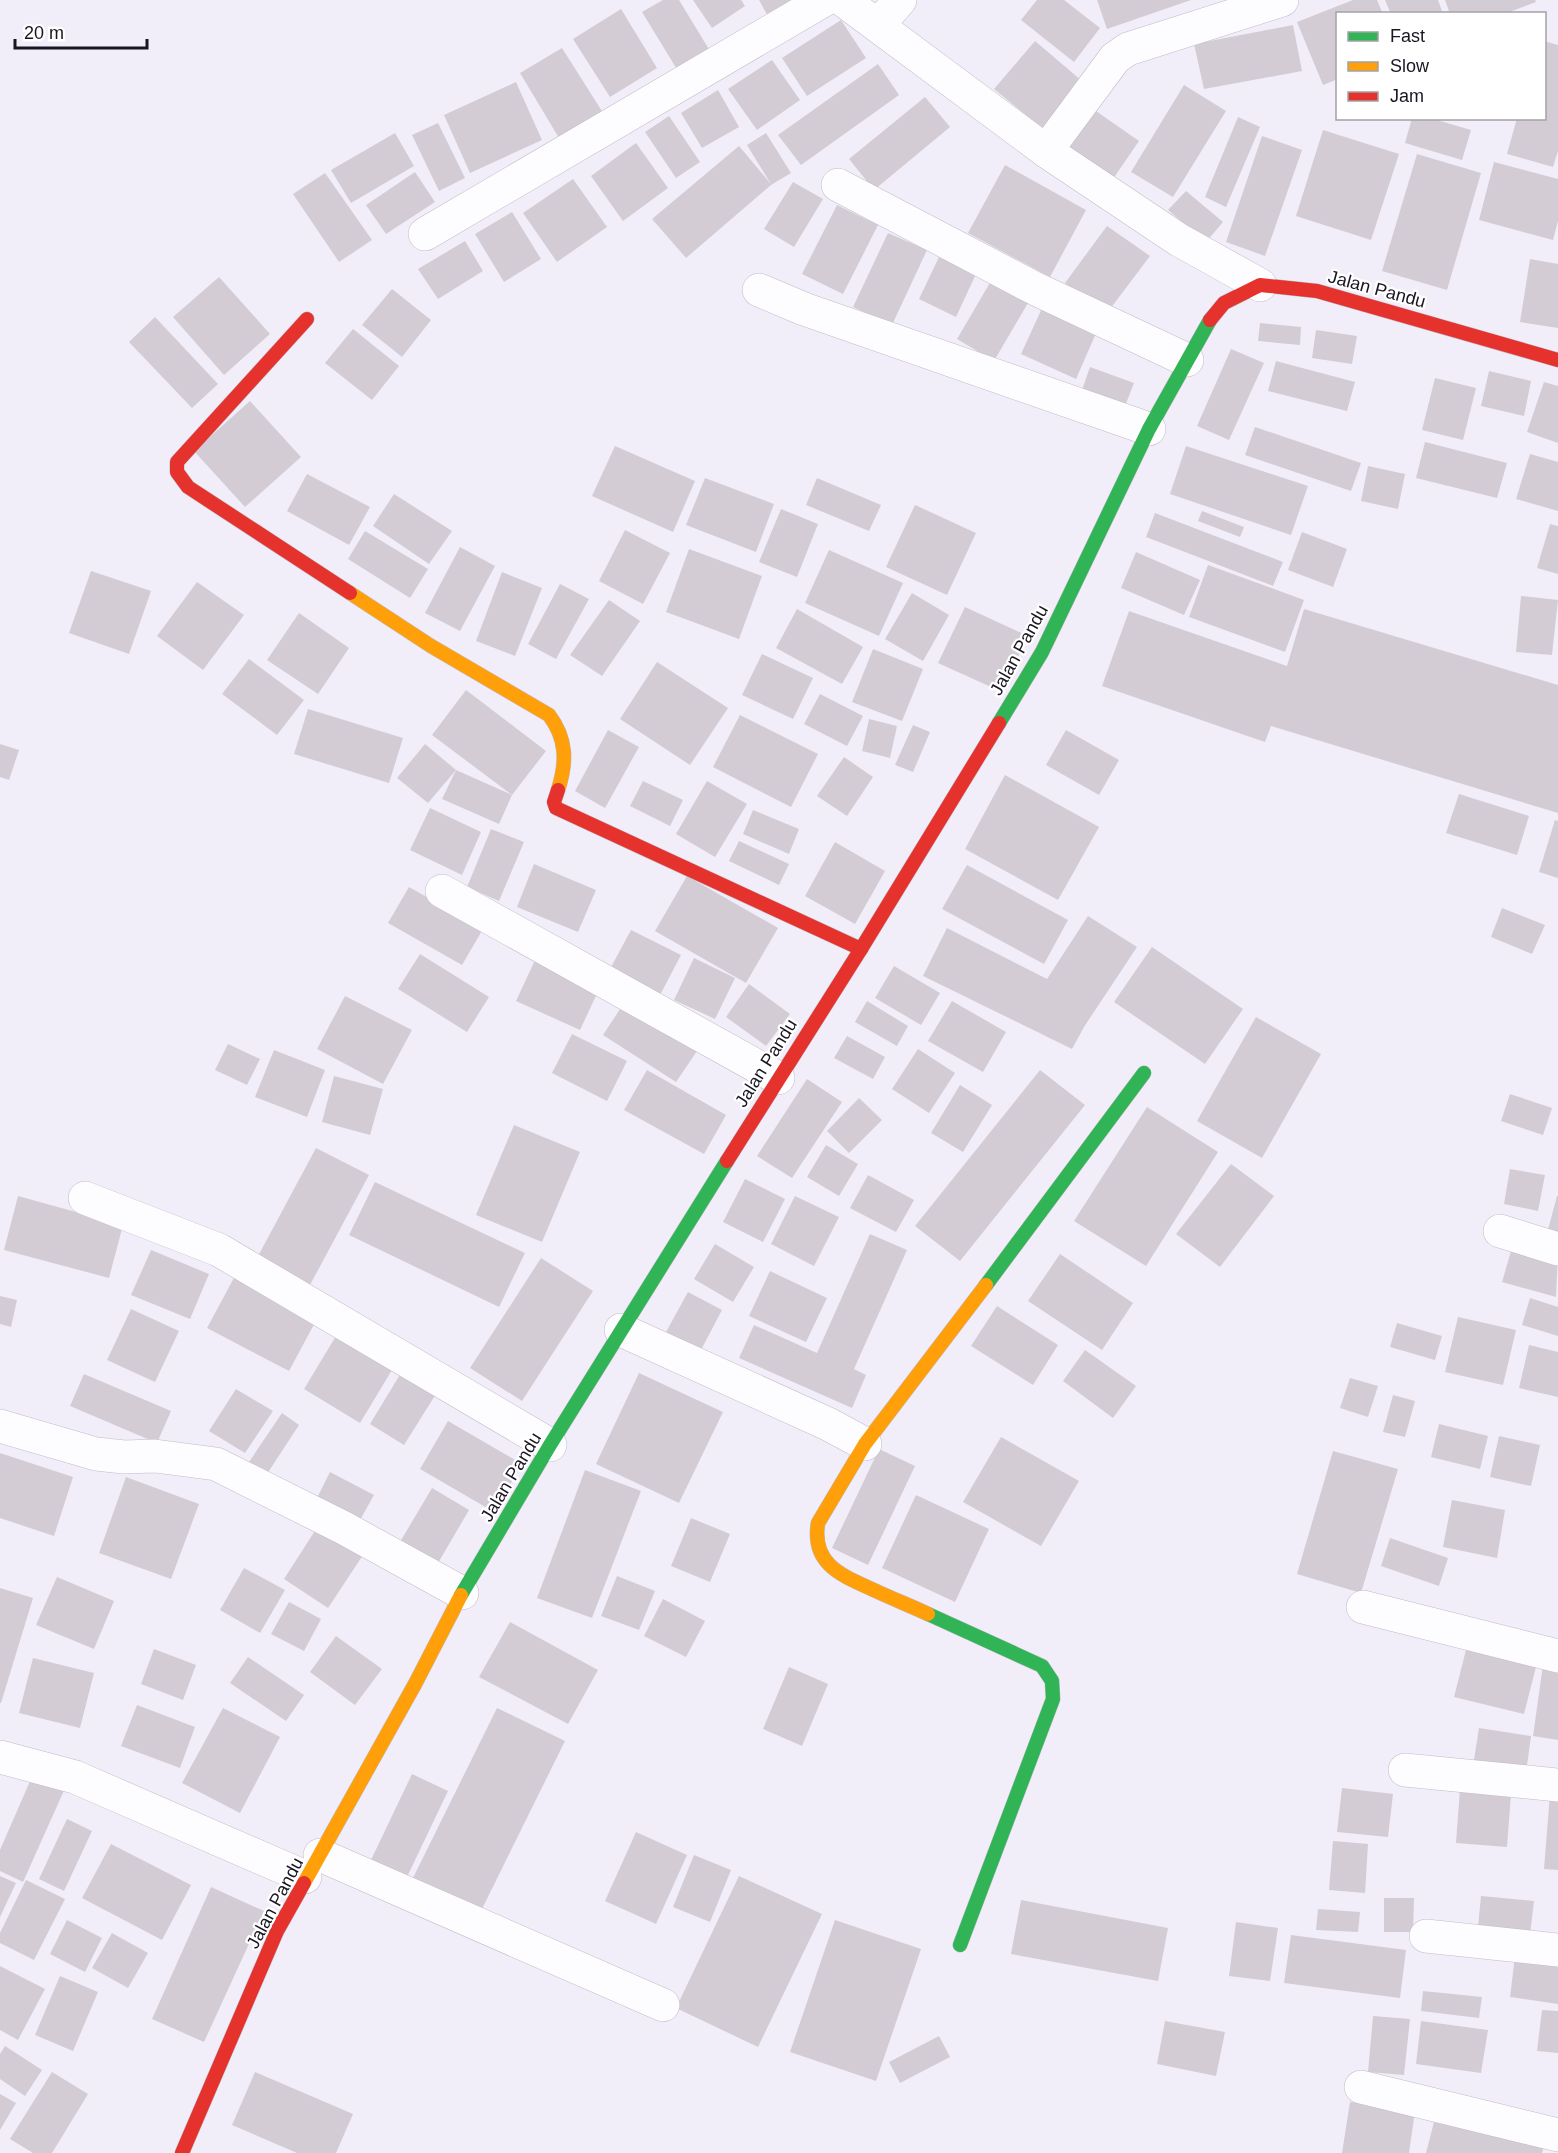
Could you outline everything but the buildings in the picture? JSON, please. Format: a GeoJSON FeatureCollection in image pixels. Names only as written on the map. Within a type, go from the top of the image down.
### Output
{"type":"FeatureCollection","features":[{"type":"Feature","properties":{"kind":"main road","name":"Jalan Pandu"},"geometry":{"type":"LineString","coordinates":[[182,2153],[277,1931],[462,1593],[550,1445],[861,949],[1042,652],[1149,429],[1204,328],[1224,303],[1260,285],[1317,291],[1558,360]]}},
{"type":"Feature","properties":{"kind":"main road"},"geometry":{"type":"LineString","coordinates":[[307,319],[177,462],[177,472],[188,487],[430,646],[549,715],[565,743],[562,776],[554,802],[556,807],[861,949]]}},
{"type":"Feature","properties":{"kind":"main road"},"geometry":{"type":"LineString","coordinates":[[960,1945],[1053,1699],[1054,1684],[1050,1674],[1042,1666],[837,1573],[825,1561],[816,1542],[818,1523],[865,1444],[888,1417],[1144,1073]]}},
{"type":"Feature","properties":{"kind":"street"},"geometry":{"type":"LineString","coordinates":[[425,234],[824,0]]}},
{"type":"Feature","properties":{"kind":"street"},"geometry":{"type":"LineString","coordinates":[[843,0],[1046,151],[1179,240],[1260,285]]}},
{"type":"Feature","properties":{"kind":"street"},"geometry":{"type":"LineString","coordinates":[[878,25],[900,0]]}},
{"type":"Feature","properties":{"kind":"street"},"geometry":{"type":"LineString","coordinates":[[1046,151],[1115,58],[1128,49],[1282,0]]}},
{"type":"Feature","properties":{"kind":"street"},"geometry":{"type":"LineString","coordinates":[[838,185],[1036,289],[1187,360]]}},
{"type":"Feature","properties":{"kind":"street"},"geometry":{"type":"LineString","coordinates":[[759,290],[804,309],[1149,429]]}},
{"type":"Feature","properties":{"kind":"street"},"geometry":{"type":"LineString","coordinates":[[442,891],[778,1078]]}},
{"type":"Feature","properties":{"kind":"street"},"geometry":{"type":"LineString","coordinates":[[85,1198],[219,1250],[550,1445]]}},
{"type":"Feature","properties":{"kind":"street"},"geometry":{"type":"LineString","coordinates":[[1500,1231],[1558,1249]]}},
{"type":"Feature","properties":{"kind":"street"},"geometry":{"type":"LineString","coordinates":[[621,1330],[828,1424],[865,1444]]}},
{"type":"Feature","properties":{"kind":"street"},"geometry":{"type":"LineString","coordinates":[[0,1426],[96,1454],[124,1457],[155,1456],[216,1464],[344,1528],[462,1593]]}},
{"type":"Feature","properties":{"kind":"street"},"geometry":{"type":"LineString","coordinates":[[1363,1607],[1558,1656]]}},
{"type":"Feature","properties":{"kind":"street"},"geometry":{"type":"LineString","coordinates":[[0,1757],[75,1777],[313,1866],[663,2006]]}},
{"type":"Feature","properties":{"kind":"street"},"geometry":{"type":"LineString","coordinates":[[1405,1770],[1558,1785]]}},
{"type":"Feature","properties":{"kind":"street"},"geometry":{"type":"LineString","coordinates":[[1426,1936],[1558,1950]]}},
{"type":"Feature","properties":{"kind":"street"},"geometry":{"type":"LineString","coordinates":[[1361,2087],[1558,2135]]}},
{"type":"Feature","properties":{"kind":"traffic: fast"},"geometry":{"type":"LineString","coordinates":[[999,723],[1042,652],[1149,429],[1210,320]]}},
{"type":"Feature","properties":{"kind":"traffic: fast"},"geometry":{"type":"LineString","coordinates":[[986,1285],[1144,1073]]}},
{"type":"Feature","properties":{"kind":"traffic: fast"},"geometry":{"type":"LineString","coordinates":[[461,1595],[550,1445],[727,1161]]}},
{"type":"Feature","properties":{"kind":"traffic: fast"},"geometry":{"type":"LineString","coordinates":[[928,1614],[1042,1666],[1052,1681],[1053,1699],[960,1945]]}},
{"type":"Feature","properties":{"kind":"traffic: slow"},"geometry":{"type":"LineString","coordinates":[[350,593],[431,646],[549,715],[559,733],[564,751],[563,770],[558,790]]}},
{"type":"Feature","properties":{"kind":"traffic: slow"},"geometry":{"type":"LineString","coordinates":[[928,1614],[852,1580],[832,1568],[820,1550],[817,1538],[818,1523],[865,1444],[986,1285]]}},
{"type":"Feature","properties":{"kind":"traffic: slow"},"geometry":{"type":"LineString","coordinates":[[304,1883],[415,1684],[461,1595]]}},
{"type":"Feature","properties":{"kind":"traffic: jam"},"geometry":{"type":"LineString","coordinates":[[1210,320],[1224,303],[1260,285],[1317,291],[1558,360]]}},
{"type":"Feature","properties":{"kind":"traffic: jam"},"geometry":{"type":"LineString","coordinates":[[307,319],[177,462],[177,472],[188,487],[350,593]]}},
{"type":"Feature","properties":{"kind":"traffic: jam"},"geometry":{"type":"LineString","coordinates":[[727,1161],[861,949],[999,723]]}},
{"type":"Feature","properties":{"kind":"traffic: jam"},"geometry":{"type":"LineString","coordinates":[[558,790],[554,802],[556,808],[861,949]]}},
{"type":"Feature","properties":{"kind":"traffic: jam"},"geometry":{"type":"LineString","coordinates":[[182,2153],[277,1931],[304,1883]]}}]}
